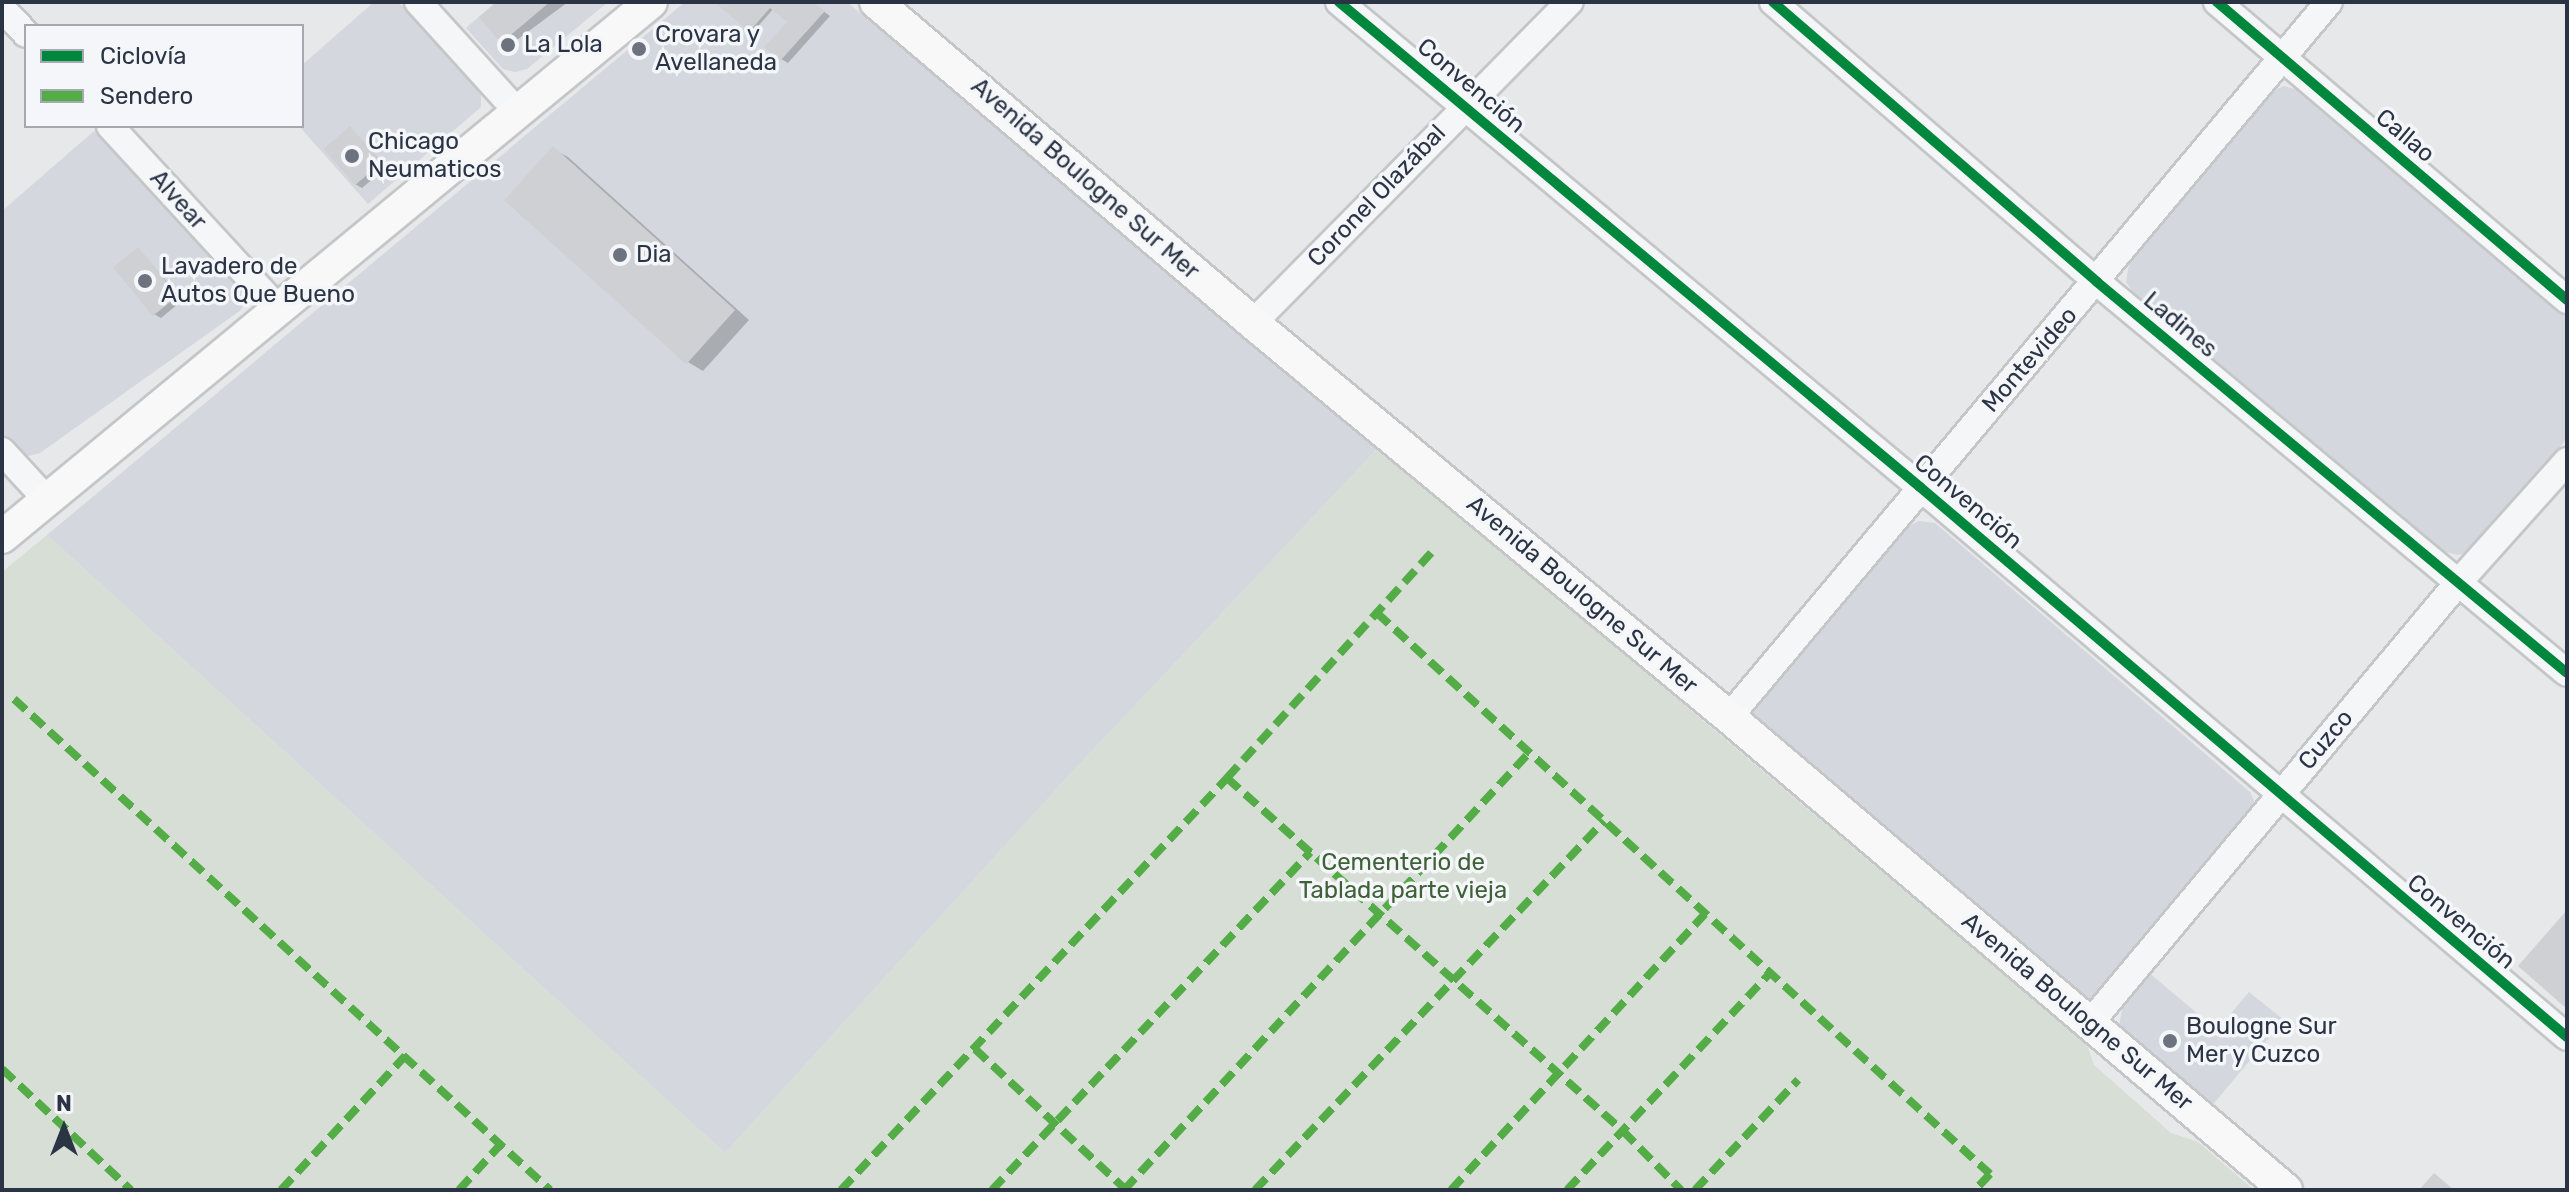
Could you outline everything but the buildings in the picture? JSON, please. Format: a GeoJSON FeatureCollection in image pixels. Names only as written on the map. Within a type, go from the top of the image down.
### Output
{"type":"FeatureCollection","features":[{"type":"Feature","properties":{"kind":"main road"},"geometry":{"type":"LineString","coordinates":[[2,537],[651,2]]}},
{"type":"Feature","properties":{"kind":"main road","name":"Avenida Boulogne Sur Mer"},"geometry":{"type":"LineString","coordinates":[[876,2],[1253,323],[1729,717],[2286,1190]]}},
{"type":"Feature","properties":{"kind":"street"},"geometry":{"type":"LineString","coordinates":[[418,2],[517,111]]}},
{"type":"Feature","properties":{"kind":"street","name":"Convención"},"geometry":{"type":"LineString","coordinates":[[1339,2],[1920,487],[2567,1037]]}},
{"type":"Feature","properties":{"kind":"street","name":"Coronel Olazábal"},"geometry":{"type":"LineString","coordinates":[[1253,323],[1570,2]]}},
{"type":"Feature","properties":{"kind":"street","name":"Ladines"},"geometry":{"type":"LineString","coordinates":[[1773,2],[2097,282],[2567,673]]}},
{"type":"Feature","properties":{"kind":"street","name":"Callao"},"geometry":{"type":"LineString","coordinates":[[2217,2],[2567,300]]}},
{"type":"Feature","properties":{"kind":"street","name":"Montevideo"},"geometry":{"type":"LineString","coordinates":[[1729,717],[2329,2]]}},
{"type":"Feature","properties":{"kind":"street"},"geometry":{"type":"LineString","coordinates":[[2,8],[24,32]]}},
{"type":"Feature","properties":{"kind":"street","name":"Alvear"},"geometry":{"type":"LineString","coordinates":[[112,128],[278,309]]}},
{"type":"Feature","properties":{"kind":"street"},"geometry":{"type":"LineString","coordinates":[[2,451],[47,500]]}},
{"type":"Feature","properties":{"kind":"street","name":"Cuzco"},"geometry":{"type":"LineString","coordinates":[[2090,1023],[2457,584],[2567,461]]}},
{"type":"Feature","properties":{"kind":"shaded area"},"geometry":{"type":"Polygon","coordinates":[[[374,2],[398,2],[475,80],[481,95],[481,107],[368,204],[301,128],[304,128],[304,63],[374,2]]]}},
{"type":"Feature","properties":{"kind":"shaded area"},"geometry":{"type":"Polygon","coordinates":[[[496,2],[608,2],[527,69],[515,72],[503,69],[466,28],[496,2]]]}},
{"type":"Feature","properties":{"kind":"shaded area"},"geometry":{"type":"Polygon","coordinates":[[[685,2],[847,2],[1379,447],[1072,772],[725,1153],[47,535],[685,2]]]}},
{"type":"Feature","properties":{"kind":"shaded area"},"geometry":{"type":"Polygon","coordinates":[[[2284,86],[2298,90],[2567,318],[2567,438],[2479,549],[2458,555],[2438,550],[2135,295],[2126,282],[2129,264],[2270,92],[2284,86]]]}},
{"type":"Feature","properties":{"kind":"shaded area"},"geometry":{"type":"Polygon","coordinates":[[[94,131],[244,289],[246,298],[241,310],[40,453],[28,456],[16,452],[2,435],[2,211],[94,131]]]}},
{"type":"Feature","properties":{"kind":"shaded area"},"geometry":{"type":"Polygon","coordinates":[[[1919,521],[1935,523],[2250,792],[2255,803],[2251,813],[2105,995],[2091,1000],[2077,995],[1758,724],[1752,713],[1756,701],[1905,528],[1919,521]]]}},
{"type":"Feature","properties":{"kind":"shaded area"},"geometry":{"type":"Polygon","coordinates":[[[2148,972],[2217,1030],[2249,992],[2284,1020],[2210,1108],[2124,1036],[2119,1025],[2124,1001],[2148,972]]]}},
{"type":"Feature","properties":{"kind":"green space","name":"Cementerio de Tablada parte vieja"},"geometry":{"type":"Polygon","coordinates":[[[1379,447],[2087,1045],[2094,1065],[2171,1133],[2198,1142],[2254,1190],[2,1190],[2,572],[47,535],[725,1153],[1072,772],[1379,447]]]}},
{"type":"Feature","properties":{"kind":"marked path"},"geometry":{"type":"LineString","coordinates":[[841,1190],[1227,778],[1432,552]]}},
{"type":"Feature","properties":{"kind":"marked path"},"geometry":{"type":"LineString","coordinates":[[1377,613],[1990,1174],[1975,1190]]}},
{"type":"Feature","properties":{"kind":"marked path"},"geometry":{"type":"LineString","coordinates":[[14,699],[550,1190]]}},
{"type":"Feature","properties":{"kind":"marked path"},"geometry":{"type":"LineString","coordinates":[[1124,1190],[1529,753]]}},
{"type":"Feature","properties":{"kind":"marked path"},"geometry":{"type":"LineString","coordinates":[[1227,778],[1623,1131],[1681,1190]]}},
{"type":"Feature","properties":{"kind":"marked path"},"geometry":{"type":"LineString","coordinates":[[1255,1190],[1604,821]]}},
{"type":"Feature","properties":{"kind":"marked path"},"geometry":{"type":"LineString","coordinates":[[992,1190],[1310,852]]}},
{"type":"Feature","properties":{"kind":"marked path"},"geometry":{"type":"LineString","coordinates":[[1451,1190],[1705,914]]}},
{"type":"Feature","properties":{"kind":"marked path"},"geometry":{"type":"LineString","coordinates":[[1567,1190],[1770,973]]}},
{"type":"Feature","properties":{"kind":"marked path"},"geometry":{"type":"LineString","coordinates":[[975,1049],[1126,1190]]}},
{"type":"Feature","properties":{"kind":"marked path"},"geometry":{"type":"LineString","coordinates":[[281,1190],[405,1056]]}},
{"type":"Feature","properties":{"kind":"marked path"},"geometry":{"type":"LineString","coordinates":[[2,1069],[131,1190]]}},
{"type":"Feature","properties":{"kind":"marked path"},"geometry":{"type":"LineString","coordinates":[[1695,1190],[1798,1080]]}},
{"type":"Feature","properties":{"kind":"marked path"},"geometry":{"type":"LineString","coordinates":[[459,1190],[501,1144]]}},
{"type":"Feature","properties":{"kind":"cycle path"},"geometry":{"type":"LineString","coordinates":[[1339,2],[1920,487],[2567,1037]]}},
{"type":"Feature","properties":{"kind":"cycle path"},"geometry":{"type":"LineString","coordinates":[[1773,2],[2097,282],[2567,673]]}},
{"type":"Feature","properties":{"kind":"cycle path"},"geometry":{"type":"LineString","coordinates":[[2217,2],[2567,300]]}},
{"type":"Feature","properties":{"kind":"place","name":"La Lola"},"geometry":{"type":"Point","coordinates":[508,45]}},
{"type":"Feature","properties":{"kind":"place","name":"Crovara y Avellaneda"},"geometry":{"type":"Point","coordinates":[639,49]}},
{"type":"Feature","properties":{"kind":"place","name":"Chicago Neumaticos"},"geometry":{"type":"Point","coordinates":[352,156]}},
{"type":"Feature","properties":{"kind":"place","name":"Dia"},"geometry":{"type":"Point","coordinates":[620,255]}},
{"type":"Feature","properties":{"kind":"place","name":"Lavadero de Autos Que Bueno"},"geometry":{"type":"Point","coordinates":[145,281]}},
{"type":"Feature","properties":{"kind":"place","name":"Boulogne Sur Mer y Cuzco"},"geometry":{"type":"Point","coordinates":[2170,1041]}}]}
